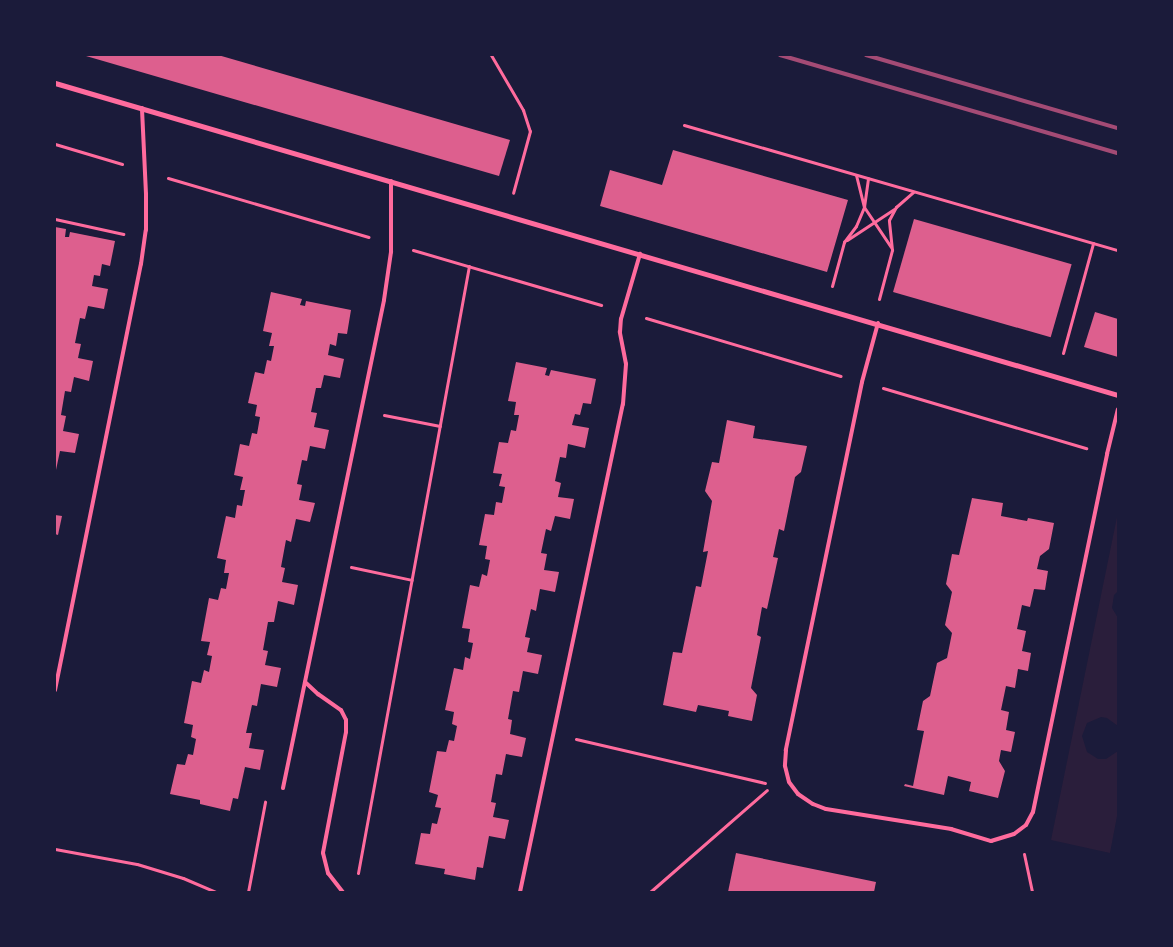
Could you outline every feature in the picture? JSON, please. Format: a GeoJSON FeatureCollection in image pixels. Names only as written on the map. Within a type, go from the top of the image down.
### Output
{"type":"FeatureCollection","features":[{"type":"Feature","properties":{"kind":"street"},"geometry":{"type":"LineString","coordinates":[[55,83],[640,253],[1118,395]]}},
{"type":"Feature","properties":{"kind":"lane"},"geometry":{"type":"LineString","coordinates":[[55,690],[137,293],[145,238],[145,170],[142,108]]}},
{"type":"Feature","properties":{"kind":"lane"},"geometry":{"type":"LineString","coordinates":[[283,788],[384,300],[392,244],[390,180]]}},
{"type":"Feature","properties":{"kind":"lane"},"geometry":{"type":"LineString","coordinates":[[520,892],[623,404],[626,364],[620,332],[623,312],[640,253]]}},
{"type":"Feature","properties":{"kind":"lane"},"geometry":{"type":"LineString","coordinates":[[875,323],[786,750],[785,766],[789,782],[798,794],[826,810],[950,829],[991,841],[1014,834],[1026,825],[1033,812],[1118,409]]}},
{"type":"Feature","properties":{"kind":"lane"},"geometry":{"type":"LineString","coordinates":[[306,682],[318,694],[341,710],[346,720],[346,732],[323,853],[328,873],[342,892]]}},
{"type":"Feature","properties":{"kind":"path"},"geometry":{"type":"LineString","coordinates":[[492,55],[523,110],[530,131],[506,215]]}},
{"type":"Feature","properties":{"kind":"path"},"geometry":{"type":"LineString","coordinates":[[684,125],[1118,250]]}},
{"type":"Feature","properties":{"kind":"path"},"geometry":{"type":"LineString","coordinates":[[55,144],[1107,454]]}},
{"type":"Feature","properties":{"kind":"path"},"geometry":{"type":"LineString","coordinates":[[856,175],[864,207],[892,250]]}},
{"type":"Feature","properties":{"kind":"path"},"geometry":{"type":"LineString","coordinates":[[826,308],[844,242],[856,226],[864,207],[868,178]]}},
{"type":"Feature","properties":{"kind":"path"},"geometry":{"type":"LineString","coordinates":[[844,242],[896,207],[913,191]]}},
{"type":"Feature","properties":{"kind":"path"},"geometry":{"type":"LineString","coordinates":[[875,323],[892,250],[889,220],[896,207]]}},
{"type":"Feature","properties":{"kind":"path"},"geometry":{"type":"LineString","coordinates":[[55,219],[145,238]]}},
{"type":"Feature","properties":{"kind":"path"},"geometry":{"type":"LineString","coordinates":[[1056,376],[1093,243]]}},
{"type":"Feature","properties":{"kind":"path"},"geometry":{"type":"LineString","coordinates":[[356,882],[469,266]]}},
{"type":"Feature","properties":{"kind":"path"},"geometry":{"type":"LineString","coordinates":[[362,410],[440,426]]}},
{"type":"Feature","properties":{"kind":"path"},"geometry":{"type":"LineString","coordinates":[[330,562],[412,580]]}},
{"type":"Feature","properties":{"kind":"path"},"geometry":{"type":"LineString","coordinates":[[553,734],[773,784],[650,892]]}},
{"type":"Feature","properties":{"kind":"path"},"geometry":{"type":"LineString","coordinates":[[248,892],[266,792],[287,772]]}},
{"type":"Feature","properties":{"kind":"path"},"geometry":{"type":"LineString","coordinates":[[1022,846],[1032,892]]}},
{"type":"Feature","properties":{"kind":"path"},"geometry":{"type":"LineString","coordinates":[[55,849],[137,864],[183,878],[216,892]]}},
{"type":"Feature","properties":{"kind":"shaded area"},"geometry":{"type":"Polygon","coordinates":[[[1117,517],[1118,591],[1114,595],[1112,608],[1118,618],[1118,726],[1107,718],[1101,717],[1087,723],[1082,736],[1087,752],[1098,759],[1106,759],[1118,751],[1118,811],[1110,853],[1051,840],[1117,517]]]}},
{"type":"Feature","properties":{"kind":"building"},"geometry":{"type":"Polygon","coordinates":[[[218,55],[510,140],[499,176],[86,56],[218,55]]]}},
{"type":"Feature","properties":{"kind":"building"},"geometry":{"type":"Polygon","coordinates":[[[673,150],[848,200],[827,272],[600,206],[610,170],[662,185],[673,150]]]}},
{"type":"Feature","properties":{"kind":"building"},"geometry":{"type":"Polygon","coordinates":[[[914,219],[1072,264],[1051,337],[893,292],[914,219]]]}},
{"type":"Feature","properties":{"kind":"building"},"geometry":{"type":"Polygon","coordinates":[[[55,227],[66,229],[65,237],[69,237],[70,232],[115,241],[110,266],[102,264],[100,276],[94,275],[92,286],[108,289],[104,309],[88,306],[85,319],[80,318],[75,343],[81,344],[78,358],[93,361],[89,381],[74,377],[71,392],[65,391],[61,415],[66,416],[63,431],[79,434],[75,453],[60,451],[56,470],[55,227]]]}},
{"type":"Feature","properties":{"kind":"building"},"geometry":{"type":"Polygon","coordinates":[[[271,292],[302,299],[300,305],[305,306],[306,301],[351,310],[347,334],[338,333],[336,346],[330,344],[328,355],[344,359],[340,378],[324,375],[321,388],[316,388],[311,412],[317,413],[314,427],[329,430],[325,449],[310,446],[307,461],[302,460],[297,484],[302,485],[299,500],[315,503],[310,522],[296,519],[291,542],[286,540],[281,567],[285,568],[282,582],[298,585],[294,605],[278,601],[274,622],[268,622],[263,650],[268,651],[265,665],[281,668],[277,687],[261,684],[257,706],[252,705],[246,733],[252,733],[249,748],[264,750],[260,770],[245,767],[238,799],[233,798],[230,811],[200,804],[200,800],[170,794],[177,764],[185,765],[188,754],[193,755],[196,739],[191,737],[193,725],[184,723],[192,681],[201,683],[204,670],[209,672],[212,656],[207,655],[210,642],[201,641],[209,598],[218,600],[221,588],[226,589],[229,573],[224,573],[226,560],[217,558],[226,516],[235,518],[237,505],[242,506],[245,490],[240,490],[243,477],[234,475],[240,444],[249,446],[252,433],[257,434],[260,417],[255,416],[257,405],[248,403],[255,372],[264,374],[267,360],[271,361],[274,346],[269,346],[272,333],[263,331],[271,292]]]}},
{"type":"Feature","properties":{"kind":"building"},"geometry":{"type":"Polygon","coordinates":[[[1095,312],[1118,319],[1118,357],[1084,347],[1095,312]]]}},
{"type":"Feature","properties":{"kind":"building"},"geometry":{"type":"Polygon","coordinates":[[[516,362],[547,368],[545,375],[549,376],[551,370],[596,379],[591,404],[583,403],[580,415],[575,414],[572,425],[589,428],[585,448],[568,444],[566,458],[560,457],[555,481],[561,483],[558,497],[574,499],[570,519],[555,516],[551,531],[546,529],[541,553],[547,554],[544,570],[559,572],[555,592],[540,589],[536,611],[531,609],[525,637],[530,638],[527,652],[542,655],[538,674],[523,671],[519,692],[513,691],[508,719],[512,720],[510,734],[526,738],[522,757],[506,754],[502,775],[496,774],[491,802],[496,803],[493,817],[509,820],[505,839],[489,836],[483,868],[477,867],[475,880],[444,874],[445,869],[415,864],[421,833],[430,834],[432,823],[437,824],[441,808],[435,807],[438,795],[429,792],[437,751],[446,752],[449,740],[454,741],[457,726],[452,724],[454,712],[445,710],[454,668],[463,670],[465,657],[470,659],[473,643],[468,642],[470,629],[462,628],[470,585],[479,587],[482,574],[487,576],[490,560],[485,559],[487,546],[479,545],[485,514],[494,515],[496,502],[502,503],[505,487],[499,486],[502,474],[493,473],[499,442],[508,443],[511,430],[516,431],[519,415],[514,415],[516,402],[508,401],[516,362]]]}},
{"type":"Feature","properties":{"kind":"building"},"geometry":{"type":"Polygon","coordinates":[[[727,420],[755,426],[753,438],[807,446],[801,472],[795,477],[784,531],[779,529],[773,557],[778,558],[767,609],[762,607],[757,635],[761,637],[751,688],[757,695],[752,721],[728,716],[729,711],[698,705],[696,712],[663,705],[673,652],[682,653],[696,586],[701,587],[708,551],[703,552],[712,501],[705,491],[712,462],[719,463],[727,420]]]}},
{"type":"Feature","properties":{"kind":"building"},"geometry":{"type":"Polygon","coordinates":[[[972,498],[1003,503],[1001,516],[1027,521],[1028,518],[1054,523],[1049,549],[1040,556],[1037,569],[1048,571],[1045,590],[1034,589],[1030,607],[1022,605],[1017,629],[1026,631],[1022,651],[1031,653],[1028,671],[1018,669],[1015,688],[1006,686],[1001,710],[1009,712],[1006,730],[1015,732],[1011,752],[1001,750],[999,761],[1005,771],[998,798],[969,791],[971,782],[948,776],[944,795],[904,786],[905,784],[913,786],[924,731],[917,730],[923,701],[930,696],[937,663],[947,658],[952,633],[945,625],[952,592],[946,584],[952,554],[959,555],[972,498]]]}},
{"type":"Feature","properties":{"kind":"building"},"geometry":{"type":"Polygon","coordinates":[[[55,515],[62,516],[58,535],[55,534],[55,515]]]}},
{"type":"Feature","properties":{"kind":"building"},"geometry":{"type":"Polygon","coordinates":[[[736,853],[876,882],[874,892],[728,892],[736,853]]]}},
{"type":"Feature","properties":{"kind":"railway"},"geometry":{"type":"LineString","coordinates":[[780,55],[1118,153]]}},
{"type":"Feature","properties":{"kind":"railway"},"geometry":{"type":"LineString","coordinates":[[866,55],[1118,128]]}}]}
